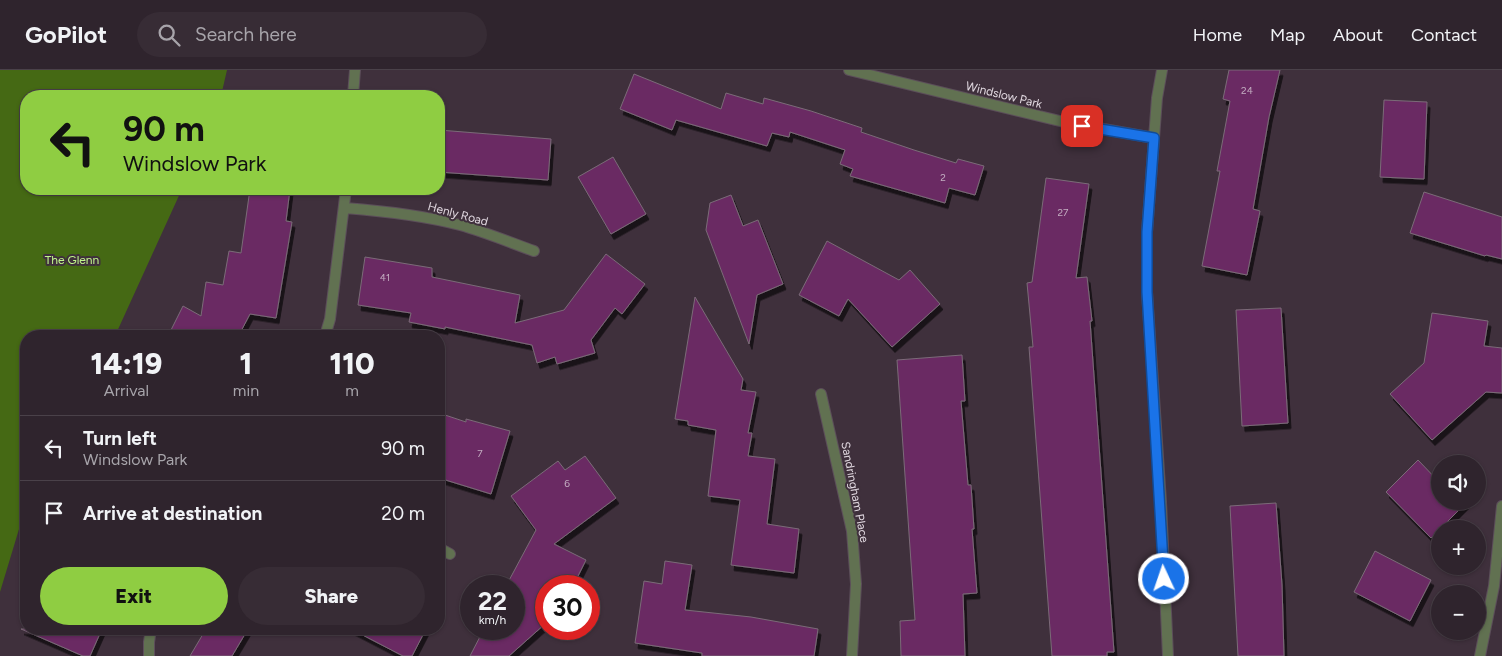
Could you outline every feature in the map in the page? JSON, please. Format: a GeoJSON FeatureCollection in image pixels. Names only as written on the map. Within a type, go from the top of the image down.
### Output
{"type":"FeatureCollection","features":[{"type":"Feature","properties":{"kind":"street"},"geometry":{"type":"LineString","coordinates":[[353,90],[355,70]]}},
{"type":"Feature","properties":{"kind":"street","name":"Windslow Park"},"geometry":{"type":"LineString","coordinates":[[851,70],[1064,122],[1154,138]]}},
{"type":"Feature","properties":{"kind":"street"},"geometry":{"type":"LineString","coordinates":[[1162,70],[1157,98],[1147,232],[1147,292],[1168,656]]}},
{"type":"Feature","properties":{"kind":"street"},"geometry":{"type":"LineString","coordinates":[[327,330],[330,319],[345,195]]}},
{"type":"Feature","properties":{"kind":"street","name":"Henly Road"},"geometry":{"type":"LineString","coordinates":[[344,208],[406,214],[443,221],[534,250]]}},
{"type":"Feature","properties":{"kind":"street","name":"Sandringham Place"},"geometry":{"type":"LineString","coordinates":[[821,394],[852,531],[856,584],[852,656]]}},
{"type":"Feature","properties":{"kind":"street"},"geometry":{"type":"LineString","coordinates":[[1480,656],[1494,586],[1502,506]]}},
{"type":"Feature","properties":{"kind":"street"},"geometry":{"type":"LineString","coordinates":[[445,551],[450,554]]}},
{"type":"Feature","properties":{"kind":"street"},"geometry":{"type":"LineString","coordinates":[[149,656],[150,635]]}},
{"type":"Feature","properties":{"kind":"green space","name":"The Glenn"},"geometry":{"type":"Polygon","coordinates":[[[0,70],[227,70],[222,90],[20,90],[20,195],[179,195],[118,330],[20,330],[20,526],[0,592],[0,70]]]}},
{"type":"Feature","properties":{"kind":"building"},"geometry":{"type":"Polygon","coordinates":[[[1229,70],[1280,70],[1269,117],[1253,209],[1260,211],[1247,275],[1202,266],[1220,171],[1217,171],[1230,101],[1223,99],[1229,70]]]}},
{"type":"Feature","properties":{"kind":"building"},"geometry":{"type":"Polygon","coordinates":[[[634,74],[721,109],[726,93],[763,104],[764,98],[862,128],[861,132],[956,163],[958,159],[984,166],[975,195],[949,188],[945,203],[850,176],[853,169],[840,164],[845,150],[790,132],[789,137],[772,133],[767,146],[676,120],[672,130],[620,109],[634,74]]]}},
{"type":"Feature","properties":{"kind":"building"},"geometry":{"type":"Polygon","coordinates":[[[1384,100],[1427,102],[1424,179],[1380,177],[1384,100]]]}},
{"type":"Feature","properties":{"kind":"building"},"geometry":{"type":"Polygon","coordinates":[[[445,130],[551,139],[548,180],[445,172],[445,130]]]}},
{"type":"Feature","properties":{"kind":"building"},"geometry":{"type":"Polygon","coordinates":[[[613,157],[646,214],[611,234],[578,177],[613,157]]]}},
{"type":"Feature","properties":{"kind":"building"},"geometry":{"type":"Polygon","coordinates":[[[1046,178],[1089,184],[1076,278],[1087,277],[1092,321],[1090,321],[1114,652],[1107,652],[1107,656],[1052,656],[1029,347],[1033,347],[1027,283],[1032,282],[1046,178]]]}},
{"type":"Feature","properties":{"kind":"building"},"geometry":{"type":"Polygon","coordinates":[[[1424,192],[1502,217],[1502,259],[1485,256],[1410,233],[1424,192]]]}},
{"type":"Feature","properties":{"kind":"building"},"geometry":{"type":"Polygon","coordinates":[[[249,195],[289,195],[286,221],[292,222],[276,318],[250,314],[242,330],[171,330],[183,306],[201,316],[206,282],[223,285],[229,251],[241,253],[249,195]]]}},
{"type":"Feature","properties":{"kind":"building"},"geometry":{"type":"Polygon","coordinates":[[[731,195],[743,226],[758,220],[783,284],[757,295],[749,344],[706,230],[710,203],[731,195]]]}},
{"type":"Feature","properties":{"kind":"building"},"geometry":{"type":"Polygon","coordinates":[[[827,241],[899,280],[910,270],[940,304],[892,347],[848,299],[839,316],[799,295],[827,241]]]}},
{"type":"Feature","properties":{"kind":"building"},"geometry":{"type":"Polygon","coordinates":[[[606,254],[645,284],[622,314],[615,308],[591,340],[595,353],[557,364],[555,357],[537,363],[532,345],[445,327],[445,329],[409,322],[411,313],[358,305],[365,257],[432,268],[432,277],[520,295],[515,323],[564,310],[606,254]]]}},
{"type":"Feature","properties":{"kind":"building"},"geometry":{"type":"Polygon","coordinates":[[[695,297],[743,379],[741,390],[756,392],[748,433],[752,433],[748,456],[775,459],[767,524],[799,529],[794,573],[731,565],[740,500],[708,496],[716,430],[688,425],[688,421],[675,419],[695,297]]]}},
{"type":"Feature","properties":{"kind":"building"},"geometry":{"type":"Polygon","coordinates":[[[1281,308],[1288,423],[1242,426],[1236,310],[1281,308]]]}},
{"type":"Feature","properties":{"kind":"building"},"geometry":{"type":"Polygon","coordinates":[[[1432,313],[1488,321],[1484,346],[1502,348],[1502,393],[1486,392],[1432,440],[1390,394],[1424,363],[1432,313]]]}},
{"type":"Feature","properties":{"kind":"building"},"geometry":{"type":"Polygon","coordinates":[[[962,355],[965,401],[961,401],[968,485],[971,485],[977,593],[963,594],[965,656],[901,656],[900,621],[915,620],[897,360],[962,355]]]}},
{"type":"Feature","properties":{"kind":"building"},"geometry":{"type":"Polygon","coordinates":[[[445,415],[466,422],[466,419],[510,431],[491,494],[445,480],[445,415]]]}},
{"type":"Feature","properties":{"kind":"building"},"geometry":{"type":"Polygon","coordinates":[[[585,456],[616,498],[554,544],[586,560],[578,575],[535,575],[535,633],[509,656],[470,656],[478,640],[525,640],[525,575],[512,575],[536,530],[511,496],[558,461],[565,470],[585,456]]]}},
{"type":"Feature","properties":{"kind":"building"},"geometry":{"type":"Polygon","coordinates":[[[1418,460],[1431,474],[1431,510],[1459,510],[1449,520],[1431,520],[1431,538],[1386,492],[1418,460]]]}},
{"type":"Feature","properties":{"kind":"building"},"geometry":{"type":"Polygon","coordinates":[[[1276,503],[1282,585],[1284,656],[1238,656],[1230,506],[1276,503]]]}},
{"type":"Feature","properties":{"kind":"building"},"geometry":{"type":"Polygon","coordinates":[[[1375,551],[1431,580],[1410,621],[1354,592],[1375,551]]]}},
{"type":"Feature","properties":{"kind":"building"},"geometry":{"type":"Polygon","coordinates":[[[665,561],[692,565],[685,610],[751,617],[818,629],[814,656],[702,656],[702,653],[635,643],[644,581],[662,584],[665,561]]]}},
{"type":"Feature","properties":{"kind":"building"},"geometry":{"type":"Polygon","coordinates":[[[35,635],[99,635],[90,656],[83,656],[35,635]]]}},
{"type":"Feature","properties":{"kind":"building"},"geometry":{"type":"Polygon","coordinates":[[[202,635],[244,635],[232,656],[190,656],[202,635]]]}},
{"type":"Feature","properties":{"kind":"building"},"geometry":{"type":"Polygon","coordinates":[[[363,635],[423,635],[412,656],[403,656],[363,635]]]}},
{"type":"Feature","properties":{"kind":"route"},"geometry":{"type":"LineString","coordinates":[[1082,126],[1154,138],[1147,232],[1147,292],[1164,579]]}}]}
